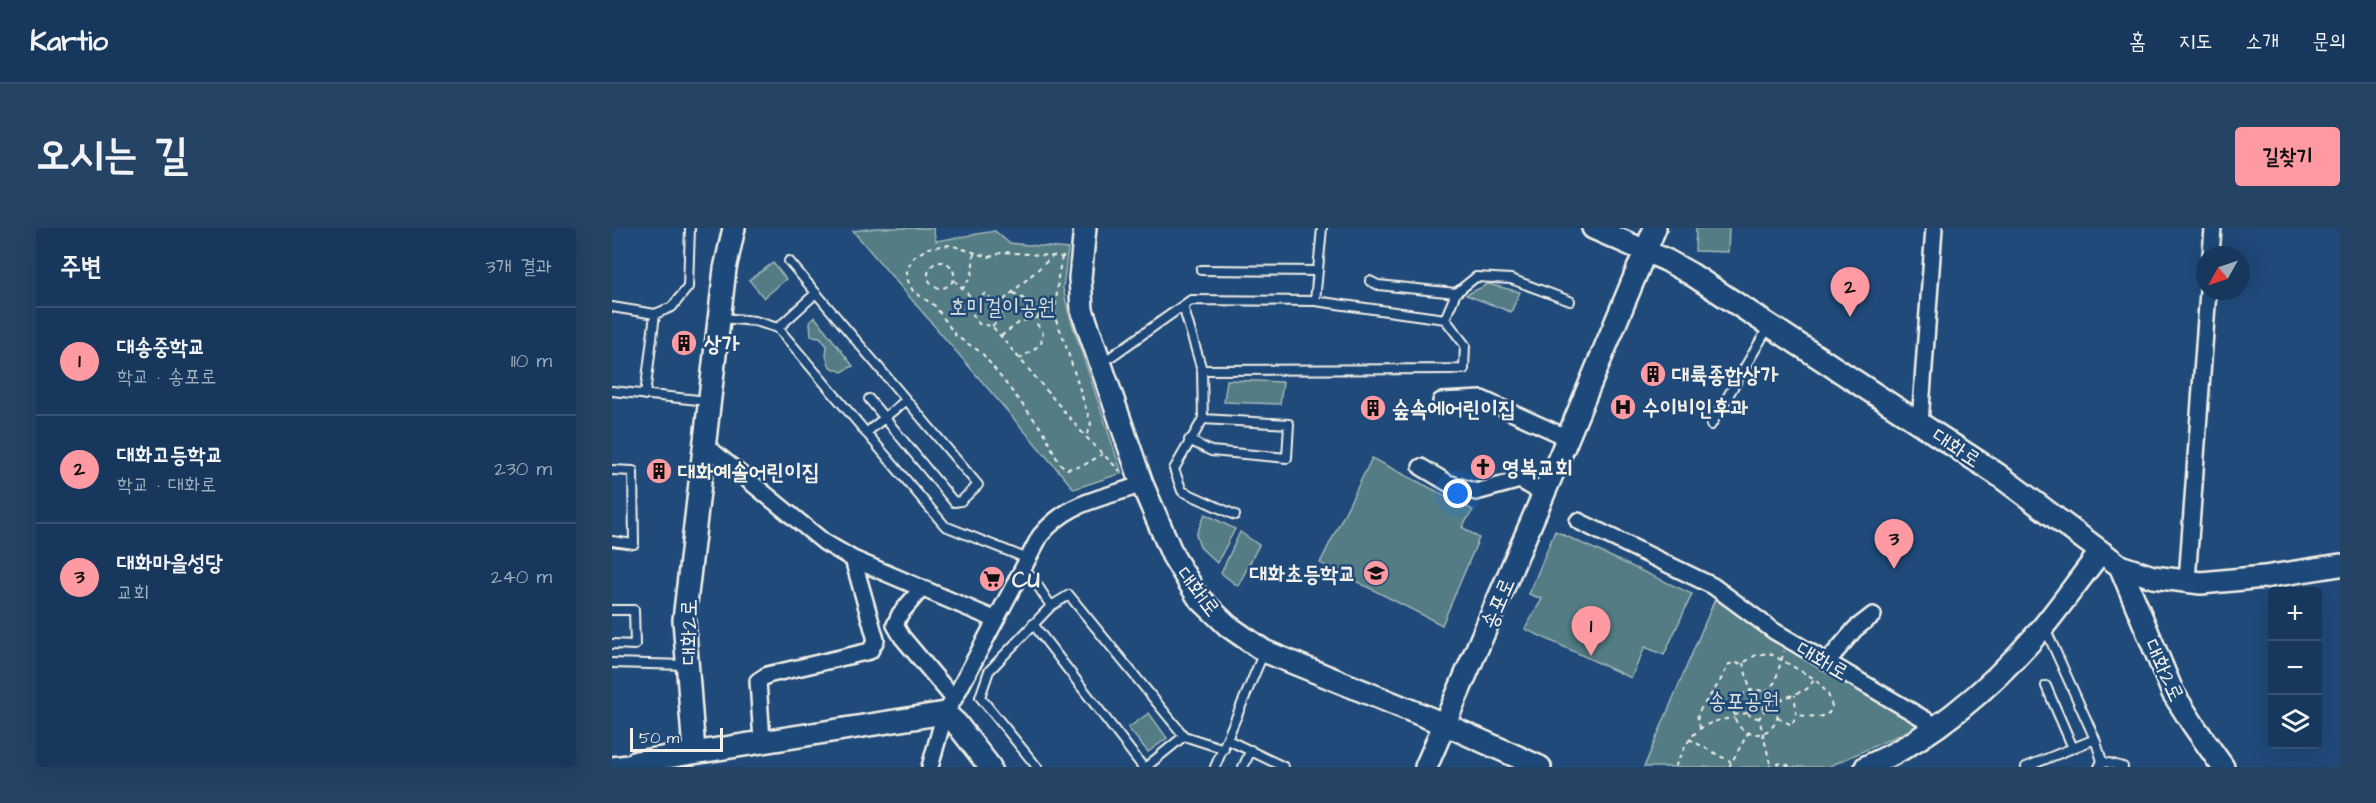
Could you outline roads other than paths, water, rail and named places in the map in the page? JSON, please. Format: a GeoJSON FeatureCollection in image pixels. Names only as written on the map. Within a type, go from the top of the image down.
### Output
{"type":"FeatureCollection","features":[{"type":"Feature","properties":{"kind":"street","name":"대화2로"},"geometry":{"type":"LineString","coordinates":[[694,752],[684,620],[725,269],[734,228]]}},
{"type":"Feature","properties":{"kind":"street","name":"대화1로"},"geometry":{"type":"LineString","coordinates":[[1085,228],[1079,295],[1082,310],[1142,484],[1173,556],[1198,597],[1227,626],[1264,651],[1444,724],[1540,767]]}},
{"type":"Feature","properties":{"kind":"street","name":"대화로"},"geometry":{"type":"LineString","coordinates":[[1593,228],[1673,263],[2030,496],[2100,553],[2120,566],[2153,577],[2224,582],[2340,565]]}},
{"type":"Feature","properties":{"kind":"street","name":"송포로"},"geometry":{"type":"LineString","coordinates":[[1426,767],[1568,438],[1655,228]]}},
{"type":"Feature","properties":{"kind":"street"},"geometry":{"type":"LineString","coordinates":[[1920,423],[1934,228]]}},
{"type":"Feature","properties":{"kind":"street"},"geometry":{"type":"LineString","coordinates":[[2212,246],[2213,228]]}},
{"type":"Feature","properties":{"kind":"street"},"geometry":{"type":"LineString","coordinates":[[2187,581],[2207,300]]}},
{"type":"Feature","properties":{"kind":"street"},"geometry":{"type":"LineString","coordinates":[[1441,401],[1482,399],[1568,438]]}},
{"type":"Feature","properties":{"kind":"street"},"geometry":{"type":"LineString","coordinates":[[705,445],[824,542],[853,559],[994,619]]}},
{"type":"Feature","properties":{"kind":"street"},"geometry":{"type":"LineString","coordinates":[[1421,467],[1448,483],[1476,492],[1520,480],[1544,494]]}},
{"type":"Feature","properties":{"kind":"street"},"geometry":{"type":"LineString","coordinates":[[930,767],[950,706],[994,619],[1040,536],[1065,512],[1080,504],[1142,484]]}},
{"type":"Feature","properties":{"kind":"street","name":"대화1로"},"geometry":{"type":"LineString","coordinates":[[1578,521],[1713,586],[1789,640],[1938,727]]}},
{"type":"Feature","properties":{"kind":"street"},"geometry":{"type":"LineString","coordinates":[[1866,767],[1938,727],[1987,686],[2043,627],[2100,553]]}},
{"type":"Feature","properties":{"kind":"street"},"geometry":{"type":"LineString","coordinates":[[762,741],[758,681],[767,675],[870,651],[876,640],[853,559]]}},
{"type":"Feature","properties":{"kind":"street","name":"대화2로"},"geometry":{"type":"LineString","coordinates":[[2120,566],[2173,693],[2223,767]]}},
{"type":"Feature","properties":{"kind":"street"},"geometry":{"type":"LineString","coordinates":[[922,588],[900,614],[896,625],[902,638],[950,706],[956,723],[990,767]]}},
{"type":"Feature","properties":{"kind":"street"},"geometry":{"type":"LineString","coordinates":[[1827,662],[1856,629],[1873,615]]}},
{"type":"Feature","properties":{"kind":"street"},"geometry":{"type":"LineString","coordinates":[[612,765],[762,741],[950,706]]}},
{"type":"Feature","properties":{"kind":"lane"},"geometry":{"type":"LineString","coordinates":[[612,307],[655,314],[672,307],[688,287],[690,228]]}},
{"type":"Feature","properties":{"kind":"lane"},"geometry":{"type":"LineString","coordinates":[[1315,301],[1322,228]]}},
{"type":"Feature","properties":{"kind":"lane"},"geometry":{"type":"LineString","coordinates":[[789,261],[978,485],[961,501],[954,502],[868,399]]}},
{"type":"Feature","properties":{"kind":"lane"},"geometry":{"type":"LineString","coordinates":[[1201,270],[1318,271]]}},
{"type":"Feature","properties":{"kind":"lane"},"geometry":{"type":"LineString","coordinates":[[1445,319],[1456,293],[1476,277],[1511,279],[1570,301]]}},
{"type":"Feature","properties":{"kind":"lane"},"geometry":{"type":"LineString","coordinates":[[1371,281],[1378,285],[1456,293]]}},
{"type":"Feature","properties":{"kind":"lane"},"geometry":{"type":"LineString","coordinates":[[778,328],[816,293]]}},
{"type":"Feature","properties":{"kind":"lane"},"geometry":{"type":"LineString","coordinates":[[1100,364],[1191,300],[1315,301],[1445,319],[1466,345],[1464,369],[1202,370]]}},
{"type":"Feature","properties":{"kind":"lane"},"geometry":{"type":"LineString","coordinates":[[1183,306],[1202,370],[1203,418],[1174,469],[1182,491],[1235,515]]}},
{"type":"Feature","properties":{"kind":"lane"},"geometry":{"type":"LineString","coordinates":[[645,395],[655,314]]}},
{"type":"Feature","properties":{"kind":"lane"},"geometry":{"type":"LineString","coordinates":[[720,318],[755,321],[778,328],[945,526],[1028,559]]}},
{"type":"Feature","properties":{"kind":"lane"},"geometry":{"type":"LineString","coordinates":[[1711,425],[1769,326]]}},
{"type":"Feature","properties":{"kind":"lane"},"geometry":{"type":"LineString","coordinates":[[612,391],[709,401]]}},
{"type":"Feature","properties":{"kind":"lane"},"geometry":{"type":"LineString","coordinates":[[866,433],[906,400]]}},
{"type":"Feature","properties":{"kind":"lane"},"geometry":{"type":"LineString","coordinates":[[1189,440],[1211,451],[1287,458],[1289,424],[1203,418]]}},
{"type":"Feature","properties":{"kind":"lane"},"geometry":{"type":"LineString","coordinates":[[612,470],[633,471],[634,544],[612,542]]}},
{"type":"Feature","properties":{"kind":"lane"},"geometry":{"type":"LineString","coordinates":[[1020,572],[1032,577],[1051,606]]}},
{"type":"Feature","properties":{"kind":"lane"},"geometry":{"type":"LineString","coordinates":[[1037,767],[980,697],[989,672],[1051,606],[1069,595],[1184,736],[1224,749]]}},
{"type":"Feature","properties":{"kind":"lane"},"geometry":{"type":"LineString","coordinates":[[612,610],[634,610],[635,645],[612,644]]}},
{"type":"Feature","properties":{"kind":"lane"},"geometry":{"type":"LineString","coordinates":[[1033,624],[1145,767],[1184,736]]}},
{"type":"Feature","properties":{"kind":"lane"},"geometry":{"type":"LineString","coordinates":[[2043,627],[2051,639],[2095,739],[2101,764],[2123,767]]}},
{"type":"Feature","properties":{"kind":"lane"},"geometry":{"type":"LineString","coordinates":[[1215,767],[1264,651]]}},
{"type":"Feature","properties":{"kind":"lane"},"geometry":{"type":"LineString","coordinates":[[612,663],[687,666]]}},
{"type":"Feature","properties":{"kind":"lane"},"geometry":{"type":"LineString","coordinates":[[2046,686],[2073,748]]}},
{"type":"Feature","properties":{"kind":"lane"},"geometry":{"type":"LineString","coordinates":[[2026,767],[2095,739]]}},
{"type":"Feature","properties":{"kind":"lane"},"geometry":{"type":"LineString","coordinates":[[1228,740],[1284,767]]}},
{"type":"Feature","properties":{"kind":"lane"},"geometry":{"type":"LineString","coordinates":[[1243,767],[1251,750]]}},
{"type":"Feature","properties":{"kind":"place","name":"대화고등학교"},"geometry":{"type":"Point","coordinates":[1850,317]}},
{"type":"Feature","properties":{"kind":"place","name":"상가"},"geometry":{"type":"Point","coordinates":[684,343]}},
{"type":"Feature","properties":{"kind":"place","name":"대륙종합상가"},"geometry":{"type":"Point","coordinates":[1653,374]}},
{"type":"Feature","properties":{"kind":"place","name":"수이비인후과"},"geometry":{"type":"Point","coordinates":[1623,407]}},
{"type":"Feature","properties":{"kind":"place","name":"숲속에어린이집"},"geometry":{"type":"Point","coordinates":[1373,408]}},
{"type":"Feature","properties":{"kind":"place","name":"영복교회"},"geometry":{"type":"Point","coordinates":[1483,467]}},
{"type":"Feature","properties":{"kind":"place","name":"대화예솔어린이집"},"geometry":{"type":"Point","coordinates":[659,471]}},
{"type":"Feature","properties":{"kind":"place","name":"대화마을성당"},"geometry":{"type":"Point","coordinates":[1894,569]}},
{"type":"Feature","properties":{"kind":"place","name":"대화초등학교"},"geometry":{"type":"Point","coordinates":[1376,573]}},
{"type":"Feature","properties":{"kind":"place","name":"CU"},"geometry":{"type":"Point","coordinates":[992,579]}},
{"type":"Feature","properties":{"kind":"place","name":"대송중학교"},"geometry":{"type":"Point","coordinates":[1591,656]}},
{"type":"Feature","properties":{"kind":"park label","name":"호미걸이공원"},"geometry":{"type":"Point","coordinates":[1002,306]}},
{"type":"Feature","properties":{"kind":"park label","name":"송포공원"},"geometry":{"type":"Point","coordinates":[1744,700]}}]}
